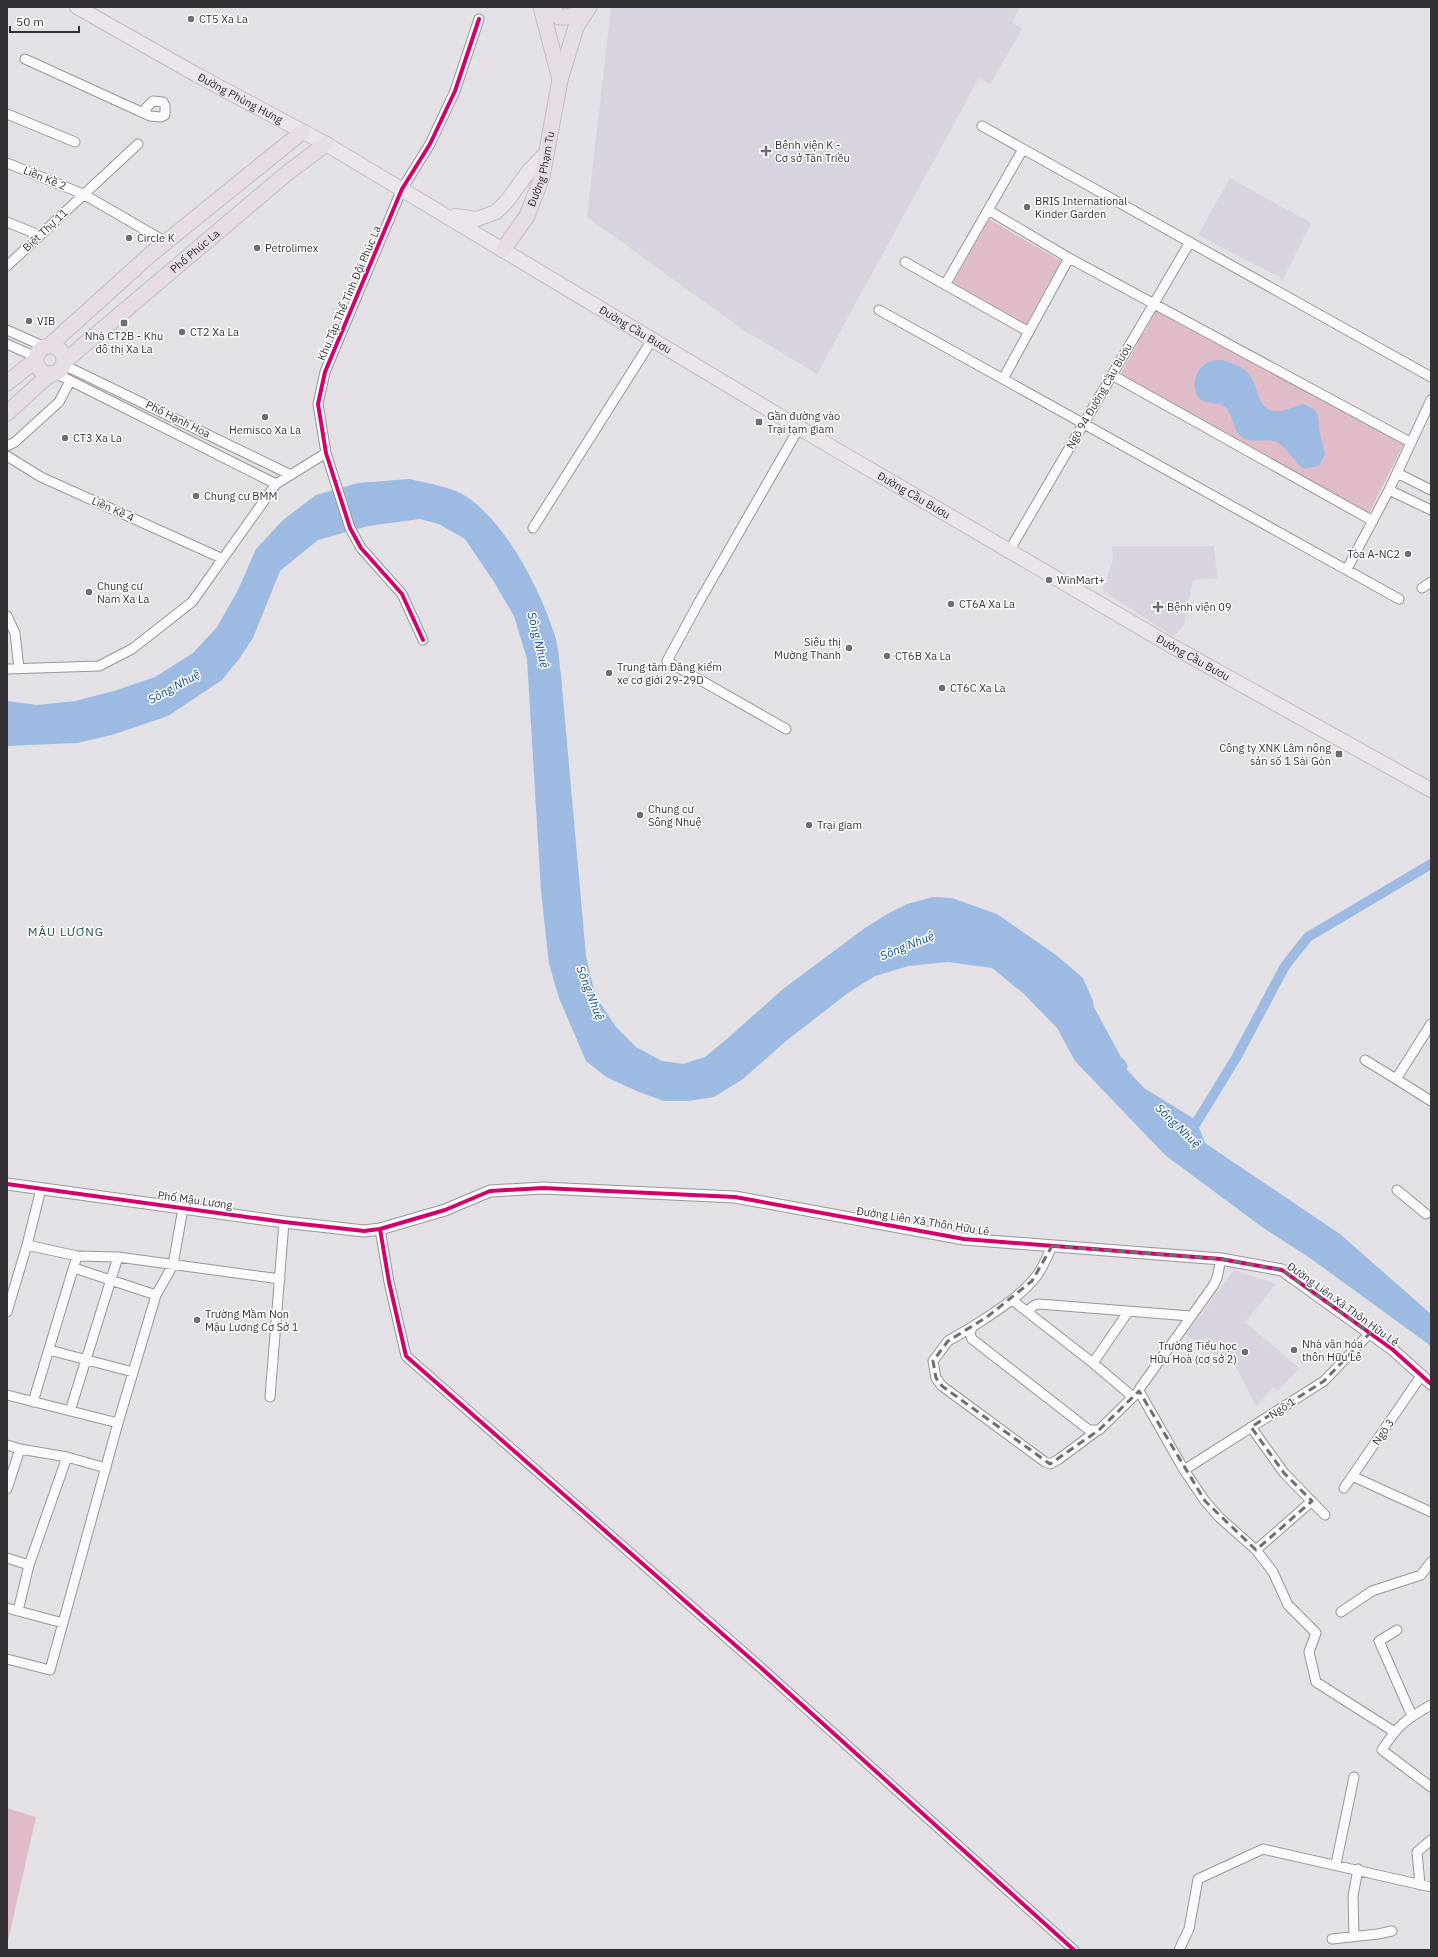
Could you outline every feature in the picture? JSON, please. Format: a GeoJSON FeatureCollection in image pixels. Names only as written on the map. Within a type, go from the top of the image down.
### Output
{"type":"FeatureCollection","features":[{"type":"Feature","properties":{"kind":"highway","name":"Đường Phạm Tu"},"geometry":{"type":"LineString","coordinates":[[541,7],[560,80]]}},
{"type":"Feature","properties":{"kind":"highway"},"geometry":{"type":"LineString","coordinates":[[550,7],[559,17],[567,17],[587,9]]}},
{"type":"Feature","properties":{"kind":"highway","name":"Đường Phạm Tu"},"geometry":{"type":"LineString","coordinates":[[503,250],[526,216],[542,177],[560,80],[576,27],[587,9]]}},
{"type":"Feature","properties":{"kind":"highway"},"geometry":{"type":"LineString","coordinates":[[7,383],[166,242],[302,132]]}},
{"type":"Feature","properties":{"kind":"highway","name":"Phố Phúc La"},"geometry":{"type":"LineString","coordinates":[[7,413],[286,174],[326,144]]}},
{"type":"Feature","properties":{"kind":"highway"},"geometry":{"type":"LineString","coordinates":[[54,346],[62,351],[58,368],[40,370],[42,352],[54,346]]}},
{"type":"Feature","properties":{"kind":"main road","name":"Đường Phùng Hưng"},"geometry":{"type":"LineString","coordinates":[[81,8],[180,66],[326,144],[402,189]]}},
{"type":"Feature","properties":{"kind":"main road"},"geometry":{"type":"LineString","coordinates":[[444,214],[477,219],[492,214],[507,201],[529,171],[547,152]]}},
{"type":"Feature","properties":{"kind":"main road","name":"Đường Cầu Bươu"},"geometry":{"type":"LineString","coordinates":[[402,189],[799,428],[1172,646],[1431,790]]}},
{"type":"Feature","properties":{"kind":"street","name":"Khu Tập Thể Tỉnh Đội Phúc La"},"geometry":{"type":"LineString","coordinates":[[423,640],[402,594],[361,548],[350,528],[326,453],[318,404],[326,372],[402,189],[430,144],[455,91],[479,20]]}},
{"type":"Feature","properties":{"kind":"street"},"geometry":{"type":"LineString","coordinates":[[24,59],[146,113]]}},
{"type":"Feature","properties":{"kind":"street"},"geometry":{"type":"LineString","coordinates":[[7,114],[75,142]]}},
{"type":"Feature","properties":{"kind":"street"},"geometry":{"type":"LineString","coordinates":[[982,126],[1431,377]]}},
{"type":"Feature","properties":{"kind":"street","name":"Biệt Thự 11"},"geometry":{"type":"LineString","coordinates":[[7,266],[138,144]]}},
{"type":"Feature","properties":{"kind":"street"},"geometry":{"type":"LineString","coordinates":[[946,285],[1023,149]]}},
{"type":"Feature","properties":{"kind":"street","name":"Liền Kề 2"},"geometry":{"type":"LineString","coordinates":[[7,163],[83,194],[166,242]]}},
{"type":"Feature","properties":{"kind":"street"},"geometry":{"type":"LineString","coordinates":[[988,210],[1069,258],[1410,442]]}},
{"type":"Feature","properties":{"kind":"street"},"geometry":{"type":"LineString","coordinates":[[7,222],[39,235]]}},
{"type":"Feature","properties":{"kind":"street","name":"Ngõ 94 Đường Cầu Bươu"},"geometry":{"type":"LineString","coordinates":[[1009,550],[1190,242]]}},
{"type":"Feature","properties":{"kind":"street"},"geometry":{"type":"LineString","coordinates":[[1003,379],[1069,258]]}},
{"type":"Feature","properties":{"kind":"street"},"geometry":{"type":"LineString","coordinates":[[905,262],[1029,332]]}},
{"type":"Feature","properties":{"kind":"street"},"geometry":{"type":"LineString","coordinates":[[879,310],[1399,599]]}},
{"type":"Feature","properties":{"kind":"street"},"geometry":{"type":"LineString","coordinates":[[7,330],[42,352]]}},
{"type":"Feature","properties":{"kind":"street"},"geometry":{"type":"LineString","coordinates":[[533,528],[584,445],[652,340]]}},
{"type":"Feature","properties":{"kind":"street"},"geometry":{"type":"LineString","coordinates":[[7,344],[42,352]]}},
{"type":"Feature","properties":{"kind":"street","name":"Phố Hạnh Hoa"},"geometry":{"type":"LineString","coordinates":[[58,368],[70,381],[276,484]]}},
{"type":"Feature","properties":{"kind":"street","name":"Phố Hạnh Hoa"},"geometry":{"type":"LineString","coordinates":[[58,368],[291,475]]}},
{"type":"Feature","properties":{"kind":"street"},"geometry":{"type":"LineString","coordinates":[[1112,375],[1372,521]]}},
{"type":"Feature","properties":{"kind":"street"},"geometry":{"type":"LineString","coordinates":[[7,446],[16,442],[59,402],[70,381]]}},
{"type":"Feature","properties":{"kind":"street"},"geometry":{"type":"LineString","coordinates":[[1347,569],[1389,490],[1410,442],[1431,400]]}},
{"type":"Feature","properties":{"kind":"street"},"geometry":{"type":"LineString","coordinates":[[786,728],[668,661],[699,602],[799,428]]}},
{"type":"Feature","properties":{"kind":"street"},"geometry":{"type":"LineString","coordinates":[[7,669],[99,666],[132,649],[192,602],[221,558],[276,484],[326,453]]}},
{"type":"Feature","properties":{"kind":"street","name":"Liền Kề 4"},"geometry":{"type":"LineString","coordinates":[[7,456],[41,477],[221,558]]}},
{"type":"Feature","properties":{"kind":"street"},"geometry":{"type":"LineString","coordinates":[[1397,473],[1431,490]]}},
{"type":"Feature","properties":{"kind":"street"},"geometry":{"type":"LineString","coordinates":[[1389,490],[1431,510]]}},
{"type":"Feature","properties":{"kind":"street"},"geometry":{"type":"LineString","coordinates":[[1422,588],[1431,582]]}},
{"type":"Feature","properties":{"kind":"street"},"geometry":{"type":"LineString","coordinates":[[7,616],[15,633],[19,669]]}},
{"type":"Feature","properties":{"kind":"street"},"geometry":{"type":"LineString","coordinates":[[1396,1079],[1431,1024]]}},
{"type":"Feature","properties":{"kind":"street"},"geometry":{"type":"LineString","coordinates":[[1365,1060],[1431,1101]]}},
{"type":"Feature","properties":{"kind":"street","name":"Phố Mậu Lương"},"geometry":{"type":"LineString","coordinates":[[7,1184],[284,1222],[364,1231],[380,1229]]}},
{"type":"Feature","properties":{"kind":"street","name":"Đường Liên Xã Thôn Hữu Lê"},"geometry":{"type":"LineString","coordinates":[[380,1229],[444,1210],[490,1191],[543,1188],[735,1197],[964,1239],[1221,1259],[1282,1270],[1392,1349],[1431,1384]]}},
{"type":"Feature","properties":{"kind":"street"},"geometry":{"type":"LineString","coordinates":[[7,1312],[27,1245],[41,1189]]}},
{"type":"Feature","properties":{"kind":"street"},"geometry":{"type":"LineString","coordinates":[[1397,1190],[1426,1214]]}},
{"type":"Feature","properties":{"kind":"street"},"geometry":{"type":"LineString","coordinates":[[7,1659],[50,1670],[118,1423],[156,1295],[173,1265],[183,1208]]}},
{"type":"Feature","properties":{"kind":"street"},"geometry":{"type":"LineString","coordinates":[[270,1397],[284,1222]]}},
{"type":"Feature","properties":{"kind":"street"},"geometry":{"type":"LineString","coordinates":[[380,1229],[389,1282],[406,1356],[759,1666],[1074,1950]]}},
{"type":"Feature","properties":{"kind":"street"},"geometry":{"type":"LineString","coordinates":[[27,1245],[77,1256],[118,1257],[280,1279]]}},
{"type":"Feature","properties":{"kind":"street"},"geometry":{"type":"LineString","coordinates":[[1052,1246],[1039,1273],[1012,1300],[972,1327],[948,1340],[933,1361],[936,1378],[942,1386],[1044,1462],[1050,1464],[1099,1430],[1136,1394],[1190,1316],[1213,1286],[1217,1278],[1221,1259]]}},
{"type":"Feature","properties":{"kind":"street"},"geometry":{"type":"LineString","coordinates":[[33,1402],[77,1256]]}},
{"type":"Feature","properties":{"kind":"street"},"geometry":{"type":"LineString","coordinates":[[70,1411],[118,1257]]}},
{"type":"Feature","properties":{"kind":"street"},"geometry":{"type":"LineString","coordinates":[[74,1268],[156,1295]]}},
{"type":"Feature","properties":{"kind":"street"},"geometry":{"type":"LineString","coordinates":[[1012,1300],[1093,1363],[1136,1394],[1205,1501],[1219,1518],[1256,1550],[1273,1572],[1288,1605],[1316,1633],[1309,1652],[1316,1682],[1393,1732]]}},
{"type":"Feature","properties":{"kind":"street"},"geometry":{"type":"LineString","coordinates":[[1027,1311],[1039,1304],[1190,1316]]}},
{"type":"Feature","properties":{"kind":"street"},"geometry":{"type":"LineString","coordinates":[[1093,1363],[1128,1312]]}},
{"type":"Feature","properties":{"kind":"street"},"geometry":{"type":"LineString","coordinates":[[972,1327],[970,1334],[972,1340],[1085,1428],[1089,1430],[1099,1430]]}},
{"type":"Feature","properties":{"kind":"street","name":"Ngõ 1"},"geometry":{"type":"LineString","coordinates":[[1184,1470],[1324,1381],[1370,1333]]}},
{"type":"Feature","properties":{"kind":"street"},"geometry":{"type":"LineString","coordinates":[[49,1350],[85,1361],[133,1372]]}},
{"type":"Feature","properties":{"kind":"street","name":"Ngõ 3"},"geometry":{"type":"LineString","coordinates":[[1344,1488],[1421,1376]]}},
{"type":"Feature","properties":{"kind":"street"},"geometry":{"type":"LineString","coordinates":[[7,1395],[118,1423]]}},
{"type":"Feature","properties":{"kind":"street"},"geometry":{"type":"LineString","coordinates":[[1251,1427],[1284,1473],[1325,1515]]}},
{"type":"Feature","properties":{"kind":"street"},"geometry":{"type":"LineString","coordinates":[[7,1445],[20,1449],[67,1457],[106,1468]]}},
{"type":"Feature","properties":{"kind":"street"},"geometry":{"type":"LineString","coordinates":[[7,1489],[20,1449]]}},
{"type":"Feature","properties":{"kind":"street"},"geometry":{"type":"LineString","coordinates":[[18,1611],[29,1565],[67,1457]]}},
{"type":"Feature","properties":{"kind":"street"},"geometry":{"type":"LineString","coordinates":[[1352,1476],[1431,1512]]}},
{"type":"Feature","properties":{"kind":"street"},"geometry":{"type":"LineString","coordinates":[[1256,1550],[1312,1501]]}},
{"type":"Feature","properties":{"kind":"street"},"geometry":{"type":"LineString","coordinates":[[7,1558],[29,1565]]}},
{"type":"Feature","properties":{"kind":"street"},"geometry":{"type":"LineString","coordinates":[[1341,1612],[1372,1591],[1421,1575],[1431,1562]]}},
{"type":"Feature","properties":{"kind":"street"},"geometry":{"type":"LineString","coordinates":[[7,1608],[63,1623]]}},
{"type":"Feature","properties":{"kind":"street"},"geometry":{"type":"LineString","coordinates":[[1397,1630],[1379,1641],[1412,1716]]}},
{"type":"Feature","properties":{"kind":"street"},"geometry":{"type":"LineString","coordinates":[[1431,1705],[1412,1716],[1393,1732],[1382,1750],[1431,1787]]}},
{"type":"Feature","properties":{"kind":"street"},"geometry":{"type":"LineString","coordinates":[[1336,1864],[1354,1777]]}},
{"type":"Feature","properties":{"kind":"street"},"geometry":{"type":"LineString","coordinates":[[1420,1885],[1417,1852],[1431,1840]]}},
{"type":"Feature","properties":{"kind":"street"},"geometry":{"type":"LineString","coordinates":[[1179,1950],[1189,1929],[1198,1879],[1263,1849],[1336,1864],[1431,1887]]}},
{"type":"Feature","properties":{"kind":"street"},"geometry":{"type":"LineString","coordinates":[[1354,1936],[1353,1896],[1358,1869]]}},
{"type":"Feature","properties":{"kind":"street"},"geometry":{"type":"LineString","coordinates":[[1332,1939],[1392,1931]]}},
{"type":"Feature","properties":{"kind":"highlighted area"},"geometry":{"type":"Polygon","coordinates":[[[1052,1246],[1221,1259],[1282,1270],[1370,1333],[1324,1381],[1251,1427],[1284,1473],[1312,1501],[1256,1550],[1205,1501],[1139,1391],[1099,1430],[1050,1464],[942,1386],[936,1378],[933,1361],[948,1341],[987,1317],[1032,1281],[1052,1246]]]}},
{"type":"Feature","properties":{"kind":"shaded area","name":"Bệnh viện K - Cơ sở Tân Triều"},"geometry":{"type":"Polygon","coordinates":[[[611,7],[1020,7],[1012,22],[1022,29],[990,84],[979,78],[817,374],[745,331],[587,217],[611,7]]]}},
{"type":"Feature","properties":{"kind":"shaded area"},"geometry":{"type":"Polygon","coordinates":[[[1230,178],[1311,223],[1283,279],[1198,235],[1230,178]]]}},
{"type":"Feature","properties":{"kind":"shaded area"},"geometry":{"type":"Polygon","coordinates":[[[989,219],[1061,261],[1026,325],[953,283],[989,219]]]}},
{"type":"Feature","properties":{"kind":"shaded area"},"geometry":{"type":"Polygon","coordinates":[[[1156,310],[1404,444],[1369,513],[1120,375],[1138,343],[1135,341],[1140,331],[1144,333],[1156,310]]]}},
{"type":"Feature","properties":{"kind":"shaded area","name":"Bệnh viện 09"},"geometry":{"type":"Polygon","coordinates":[[[1112,546],[1214,546],[1217,578],[1193,580],[1184,624],[1174,637],[1102,590],[1113,560],[1112,546]]]}},
{"type":"Feature","properties":{"kind":"shaded area","name":"Trường Tiểu học Hữu Hoà (cơ sở 2)"},"geometry":{"type":"Polygon","coordinates":[[[1234,1270],[1276,1284],[1245,1322],[1299,1368],[1278,1391],[1273,1387],[1256,1407],[1237,1369],[1186,1335],[1234,1270]]]}},
{"type":"Feature","properties":{"kind":"shaded area"},"geometry":{"type":"Polygon","coordinates":[[[7,1808],[36,1817],[7,1945],[7,1808]]]}},
{"type":"Feature","properties":{"kind":"water"},"geometry":{"type":"Polygon","coordinates":[[[1213,360],[1223,360],[1248,373],[1252,378],[1259,398],[1266,408],[1272,411],[1282,411],[1303,404],[1314,409],[1318,415],[1320,434],[1325,454],[1319,466],[1304,469],[1277,442],[1267,440],[1252,441],[1243,438],[1239,435],[1228,410],[1225,407],[1219,404],[1205,402],[1200,399],[1195,389],[1195,379],[1197,373],[1208,362],[1213,360]]]}},
{"type":"Feature","properties":{"kind":"water"},"geometry":{"type":"Polygon","coordinates":[[[409,479],[454,491],[467,497],[482,509],[509,541],[521,560],[532,579],[549,618],[558,650],[561,675],[586,956],[595,995],[616,1027],[636,1047],[662,1061],[683,1064],[705,1057],[783,989],[865,928],[907,904],[933,897],[952,898],[997,914],[1056,955],[1083,978],[1093,1001],[1095,1018],[1101,1042],[1144,1088],[1196,1120],[1205,1143],[1340,1234],[1431,1314],[1431,1346],[1310,1258],[1262,1227],[1165,1155],[1075,1061],[1057,1028],[1024,994],[992,968],[948,962],[909,966],[875,976],[848,993],[786,1041],[743,1079],[714,1097],[688,1101],[664,1101],[639,1092],[606,1077],[586,1061],[559,998],[549,964],[541,891],[527,659],[514,616],[494,582],[465,539],[439,524],[420,519],[368,526],[318,540],[280,571],[253,638],[239,659],[222,680],[168,716],[112,735],[77,743],[7,746],[7,701],[37,705],[75,701],[114,691],[155,677],[193,653],[217,627],[238,590],[256,549],[283,520],[316,495],[358,483],[409,479]]]}},
{"type":"Feature","properties":{"kind":"waterway"},"geometry":{"type":"LineString","coordinates":[[1190,1133],[1236,1058],[1285,966],[1308,937],[1431,864]]}},
{"type":"Feature","properties":{"kind":"waterway","name":"Sông Nhuệ"},"geometry":{"type":"LineString","coordinates":[[1088,1014],[1114,1062],[1119,1067]]}},
{"type":"Feature","properties":{"kind":"cycle path"},"geometry":{"type":"LineString","coordinates":[[423,640],[402,594],[361,548],[350,528],[326,453],[318,404],[325,372],[402,189],[430,144],[455,91],[479,19]]}},
{"type":"Feature","properties":{"kind":"cycle path"},"geometry":{"type":"LineString","coordinates":[[7,1184],[284,1222],[364,1231],[380,1229],[445,1210],[490,1191],[543,1188],[735,1197],[964,1239],[1221,1259],[1282,1270],[1392,1349],[1431,1384]]}},
{"type":"Feature","properties":{"kind":"cycle path"},"geometry":{"type":"LineString","coordinates":[[380,1229],[389,1282],[406,1356],[759,1666],[1074,1950]]}},
{"type":"Feature","properties":{"kind":"place","name":"CT5 Xa La"},"geometry":{"type":"Point","coordinates":[191,19]}},
{"type":"Feature","properties":{"kind":"place","name":"Bệnh viện K - Cơ sở Tân Triều"},"geometry":{"type":"Point","coordinates":[766,151]}},
{"type":"Feature","properties":{"kind":"place","name":"BRIS International Kinder Garden"},"geometry":{"type":"Point","coordinates":[1027,207]}},
{"type":"Feature","properties":{"kind":"place","name":"Circle K"},"geometry":{"type":"Point","coordinates":[129,238]}},
{"type":"Feature","properties":{"kind":"place","name":"Petrolimex"},"geometry":{"type":"Point","coordinates":[257,248]}},
{"type":"Feature","properties":{"kind":"place","name":"VIB"},"geometry":{"type":"Point","coordinates":[29,321]}},
{"type":"Feature","properties":{"kind":"place","name":"Nhà CT2B - Khu đô thị Xa La"},"geometry":{"type":"Point","coordinates":[124,323]}},
{"type":"Feature","properties":{"kind":"place","name":"CT2 Xa La"},"geometry":{"type":"Point","coordinates":[182,332]}},
{"type":"Feature","properties":{"kind":"place","name":"Hemisco Xa La"},"geometry":{"type":"Point","coordinates":[265,417]}},
{"type":"Feature","properties":{"kind":"place","name":"Gần đường vào Trại tạm giam"},"geometry":{"type":"Point","coordinates":[759,422]}},
{"type":"Feature","properties":{"kind":"place","name":"CT3 Xa La"},"geometry":{"type":"Point","coordinates":[65,438]}},
{"type":"Feature","properties":{"kind":"place","name":"Chung cư BMM"},"geometry":{"type":"Point","coordinates":[196,496]}},
{"type":"Feature","properties":{"kind":"place","name":"Tòa A-NC2"},"geometry":{"type":"Point","coordinates":[1408,554]}},
{"type":"Feature","properties":{"kind":"place","name":"WinMart+"},"geometry":{"type":"Point","coordinates":[1049,580]}},
{"type":"Feature","properties":{"kind":"place","name":"Chung cư Nam Xa La"},"geometry":{"type":"Point","coordinates":[89,592]}},
{"type":"Feature","properties":{"kind":"place","name":"CT6A Xa La"},"geometry":{"type":"Point","coordinates":[951,604]}},
{"type":"Feature","properties":{"kind":"place","name":"Bệnh viện 09"},"geometry":{"type":"Point","coordinates":[1158,607]}},
{"type":"Feature","properties":{"kind":"place","name":"Siêu thị Mường Thanh"},"geometry":{"type":"Point","coordinates":[849,648]}},
{"type":"Feature","properties":{"kind":"place","name":"CT6B Xa La"},"geometry":{"type":"Point","coordinates":[887,656]}},
{"type":"Feature","properties":{"kind":"place","name":"Trung tâm Đăng kiểm xe cơ giới 29-29D"},"geometry":{"type":"Point","coordinates":[609,673]}},
{"type":"Feature","properties":{"kind":"place","name":"CT6C Xa La"},"geometry":{"type":"Point","coordinates":[942,688]}},
{"type":"Feature","properties":{"kind":"place","name":"Công ty XNK Lâm nông sản số 1 Sài Gòn"},"geometry":{"type":"Point","coordinates":[1339,754]}},
{"type":"Feature","properties":{"kind":"place","name":"Chung cư Sông Nhuệ"},"geometry":{"type":"Point","coordinates":[640,815]}},
{"type":"Feature","properties":{"kind":"place","name":"Trại giam"},"geometry":{"type":"Point","coordinates":[809,825]}},
{"type":"Feature","properties":{"kind":"place","name":"Trường Mầm Non Mậu Lương Cơ Sở 1"},"geometry":{"type":"Point","coordinates":[197,1320]}},
{"type":"Feature","properties":{"kind":"place","name":"Nhà văn hóa thôn Hữu Lê"},"geometry":{"type":"Point","coordinates":[1294,1350]}},
{"type":"Feature","properties":{"kind":"place","name":"Trường Tiểu học Hữu Hoà (cơ sở 2)"},"geometry":{"type":"Point","coordinates":[1245,1352]}},
{"type":"Feature","properties":{"kind":"district","name":"MẬU LƯƠNG"},"geometry":{"type":"Point","coordinates":[66,932]}}]}
